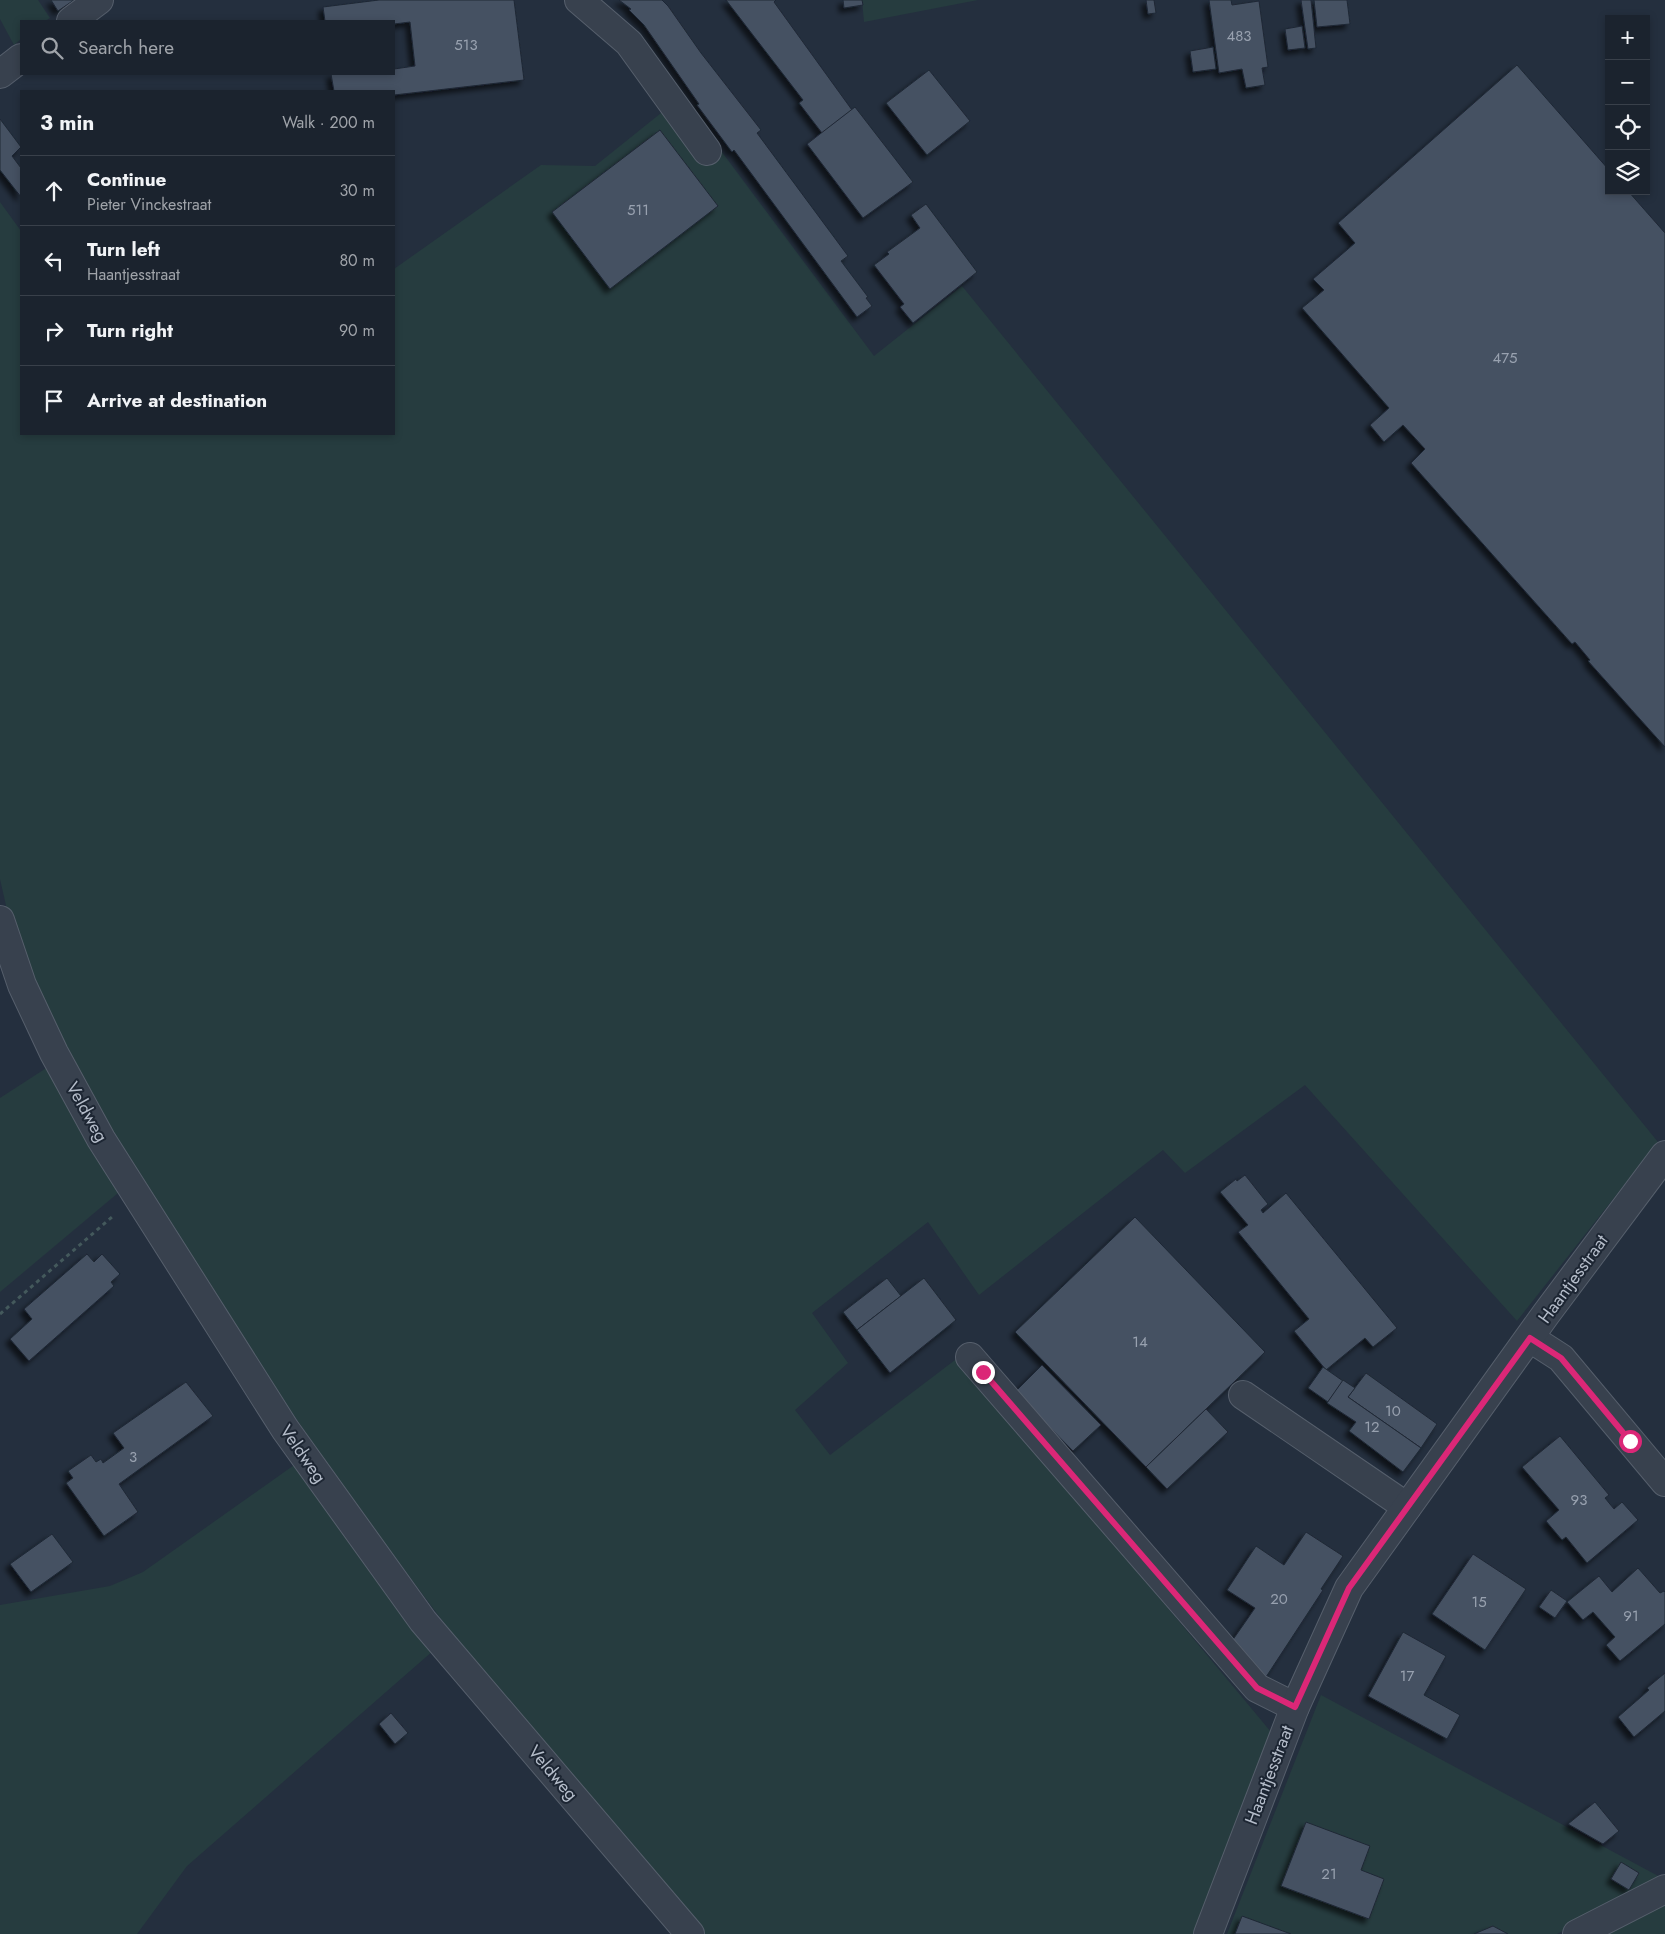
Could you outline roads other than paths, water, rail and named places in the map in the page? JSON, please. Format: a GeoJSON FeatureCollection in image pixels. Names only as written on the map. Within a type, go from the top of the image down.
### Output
{"type":"FeatureCollection","features":[{"type":"Feature","properties":{"kind":"street"},"geometry":{"type":"LineString","coordinates":[[72,20],[99,0]]}},
{"type":"Feature","properties":{"kind":"street"},"geometry":{"type":"LineString","coordinates":[[579,0],[629,43],[707,151]]}},
{"type":"Feature","properties":{"kind":"street"},"geometry":{"type":"LineString","coordinates":[[0,74],[20,59]]}},
{"type":"Feature","properties":{"kind":"street","name":"Veldweg"},"geometry":{"type":"LineString","coordinates":[[0,920],[22,985],[54,1053],[101,1139],[285,1429],[423,1621],[690,1934]]}},
{"type":"Feature","properties":{"kind":"street","name":"Haantjesstraat"},"geometry":{"type":"LineString","coordinates":[[1208,1934],[1295,1707],[1349,1588],[1546,1314],[1665,1155]]}},
{"type":"Feature","properties":{"kind":"street"},"geometry":{"type":"LineString","coordinates":[[1530,1338],[1561,1358],[1665,1482]]}},
{"type":"Feature","properties":{"kind":"street"},"geometry":{"type":"LineString","coordinates":[[970,1357],[1257,1688],[1295,1707]]}},
{"type":"Feature","properties":{"kind":"street"},"geometry":{"type":"LineString","coordinates":[[1243,1395],[1407,1508]]}},
{"type":"Feature","properties":{"kind":"street"},"geometry":{"type":"LineString","coordinates":[[1577,1934],[1665,1889]]}}]}
